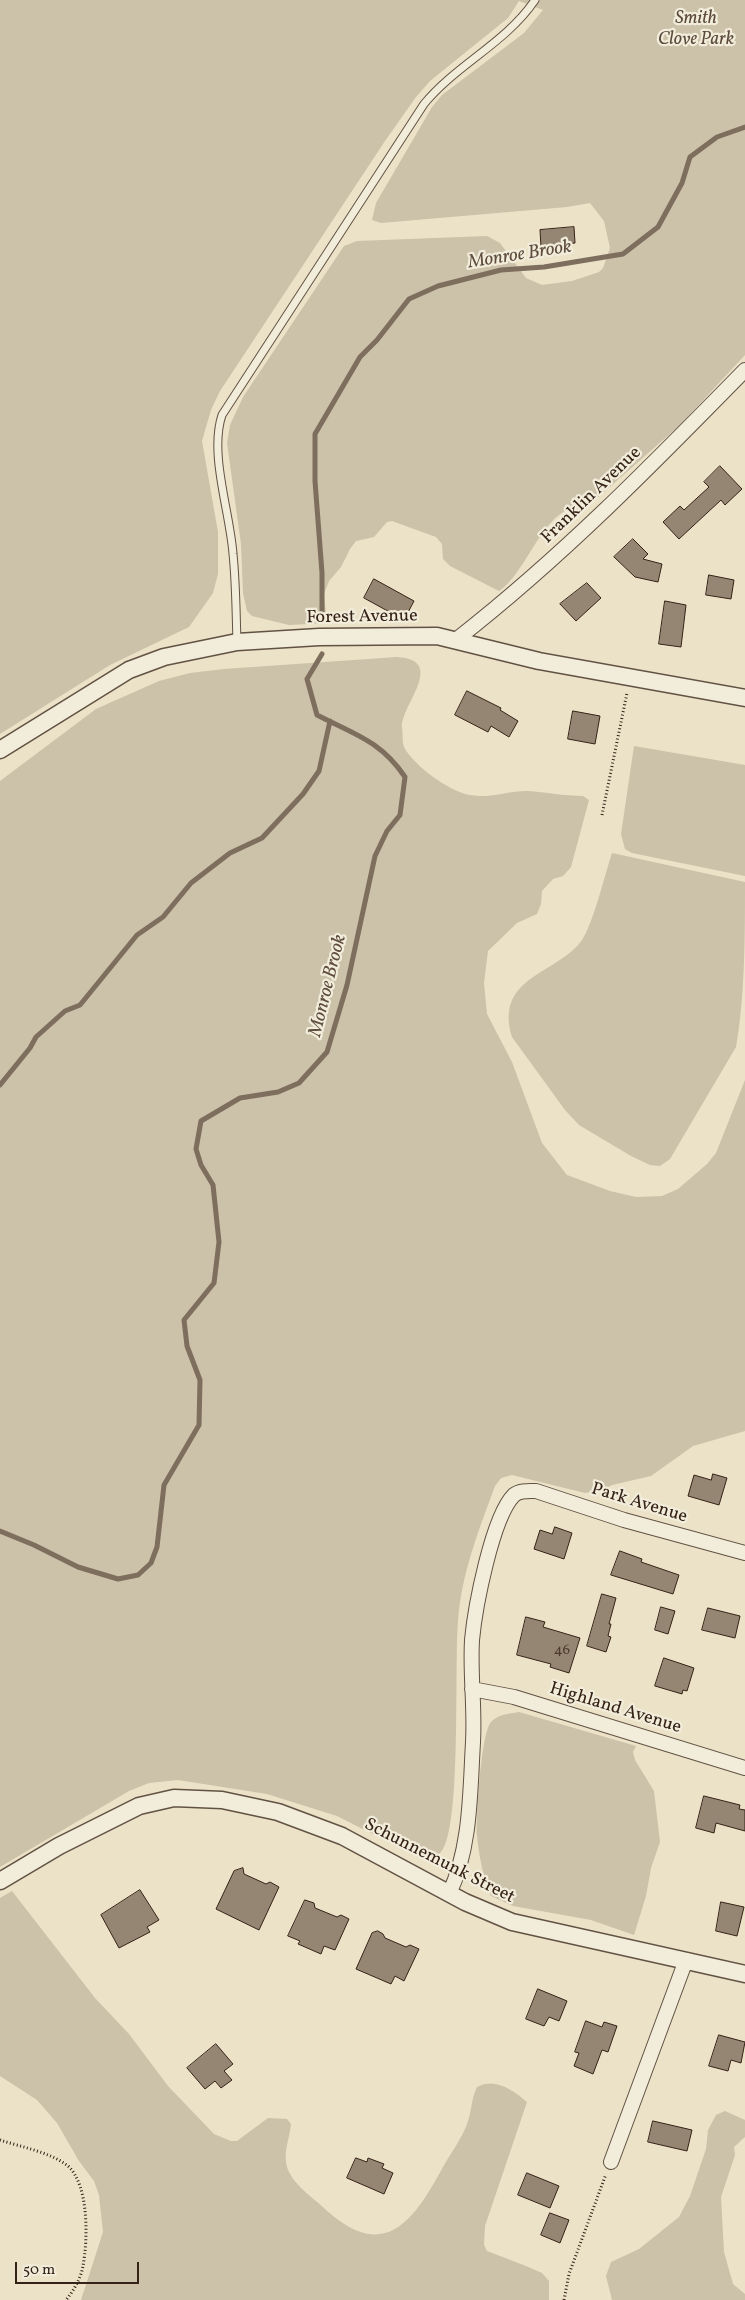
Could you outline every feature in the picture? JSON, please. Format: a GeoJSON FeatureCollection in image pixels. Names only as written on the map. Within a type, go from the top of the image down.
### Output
{"type":"FeatureCollection","features":[{"type":"Feature","properties":{"kind":"street","name":"Franklin Avenue"},"geometry":{"type":"LineString","coordinates":[[457,640],[561,552],[665,452],[745,370]]}},
{"type":"Feature","properties":{"kind":"street","name":"Forest Avenue"},"geometry":{"type":"LineString","coordinates":[[0,750],[129,670],[174,655],[237,642],[319,637],[437,636],[531,659],[745,698]]}},
{"type":"Feature","properties":{"kind":"street","name":"Park Avenue"},"geometry":{"type":"LineString","coordinates":[[472,1689],[472,1639],[486,1566],[503,1515],[514,1496],[523,1491],[543,1493],[624,1520],[745,1552]]}},
{"type":"Feature","properties":{"kind":"street","name":"Highland Avenue"},"geometry":{"type":"LineString","coordinates":[[472,1689],[514,1697],[745,1768]]}},
{"type":"Feature","properties":{"kind":"street"},"geometry":{"type":"LineString","coordinates":[[449,1894],[460,1868],[465,1842],[473,1741],[472,1689]]}},
{"type":"Feature","properties":{"kind":"street","name":"Schunnemunk Street"},"geometry":{"type":"LineString","coordinates":[[0,1881],[125,1811],[174,1798],[204,1798],[244,1804],[304,1821],[354,1841],[449,1894],[494,1915],[527,1926],[606,1941],[745,1974]]}},
{"type":"Feature","properties":{"kind":"street"},"geometry":{"type":"LineString","coordinates":[[611,2162],[686,1960]]}},
{"type":"Feature","properties":{"kind":"lane"},"geometry":{"type":"LineString","coordinates":[[237,642],[233,556],[217,448],[218,427],[222,415],[424,104],[444,81],[517,24],[535,0]]}},
{"type":"Feature","properties":{"kind":"path"},"geometry":{"type":"LineString","coordinates":[[602,814],[630,678]]}},
{"type":"Feature","properties":{"kind":"path"},"geometry":{"type":"LineString","coordinates":[[0,2140],[58,2160],[75,2174],[80,2184],[84,2203],[85,2246],[83,2267],[66,2300]]}},
{"type":"Feature","properties":{"kind":"path"},"geometry":{"type":"LineString","coordinates":[[564,2300],[569,2274],[611,2162]]}},
{"type":"Feature","properties":{"kind":"green space","name":"Smith Clove Park"},"geometry":{"type":"Polygon","coordinates":[[[0,0],[745,0],[745,355],[680,425],[586,508],[570,509],[560,514],[550,523],[517,572],[499,591],[450,566],[443,559],[442,544],[436,537],[392,521],[387,522],[374,537],[356,541],[341,567],[329,581],[324,594],[327,623],[289,625],[252,616],[247,611],[243,593],[241,544],[227,443],[230,425],[243,397],[344,246],[357,241],[487,236],[500,243],[526,278],[542,285],[572,281],[599,272],[603,268],[610,248],[604,221],[590,203],[567,207],[381,223],[372,220],[376,203],[432,107],[442,95],[524,33],[543,10],[519,1],[508,18],[430,81],[416,97],[220,391],[211,410],[202,441],[218,532],[218,574],[213,593],[189,627],[110,665],[0,734],[0,0]]]}},
{"type":"Feature","properties":{"kind":"green space"},"geometry":{"type":"Polygon","coordinates":[[[397,657],[412,660],[419,666],[420,675],[418,685],[403,719],[403,745],[416,762],[433,777],[453,789],[470,795],[484,796],[527,791],[583,796],[589,800],[571,867],[563,876],[553,879],[542,891],[541,904],[537,914],[517,923],[488,951],[484,983],[487,1014],[512,1062],[542,1143],[567,1175],[610,1191],[636,1197],[662,1196],[678,1189],[707,1164],[716,1153],[745,1080],[745,1431],[693,1446],[651,1476],[612,1485],[602,1490],[585,1493],[512,1475],[501,1478],[495,1486],[467,1569],[460,1604],[457,1642],[455,1779],[448,1837],[437,1856],[420,1858],[337,1816],[267,1794],[178,1780],[149,1783],[129,1791],[0,1867],[0,781],[96,709],[159,681],[190,673],[224,669],[397,657]]]}},
{"type":"Feature","properties":{"kind":"green space"},"geometry":{"type":"Polygon","coordinates":[[[634,746],[745,765],[745,876],[632,853],[625,849],[621,834],[634,746]]]}},
{"type":"Feature","properties":{"kind":"green space"},"geometry":{"type":"Polygon","coordinates":[[[612,853],[745,882],[743,987],[736,1047],[670,1159],[660,1166],[650,1165],[631,1156],[579,1125],[565,1110],[512,1037],[509,1017],[512,1001],[520,989],[531,979],[571,952],[582,940],[594,911],[612,853]]]}},
{"type":"Feature","properties":{"kind":"green space"},"geometry":{"type":"Polygon","coordinates":[[[519,1712],[636,1746],[633,1752],[635,1760],[654,1791],[660,1842],[651,1868],[646,1896],[634,1935],[591,1920],[513,1906],[491,1896],[482,1866],[477,1836],[478,1795],[484,1742],[487,1729],[494,1719],[519,1712]]]}},
{"type":"Feature","properties":{"kind":"green space"},"geometry":{"type":"Polygon","coordinates":[[[12,1891],[95,1998],[129,2034],[168,2086],[214,2134],[231,2141],[237,2141],[268,2118],[287,2119],[291,2124],[286,2148],[286,2162],[295,2182],[345,2225],[364,2233],[380,2234],[395,2229],[408,2219],[420,2204],[432,2187],[465,2129],[477,2087],[490,2083],[497,2084],[510,2089],[522,2098],[527,2102],[485,2226],[484,2245],[487,2251],[542,2273],[549,2281],[549,2300],[81,2300],[103,2232],[99,2195],[94,2181],[79,2161],[57,2123],[37,2100],[0,2076],[0,1898],[12,1891]]]}},
{"type":"Feature","properties":{"kind":"green space"},"geometry":{"type":"Polygon","coordinates":[[[725,2111],[745,2120],[745,2137],[734,2147],[735,2155],[721,2197],[724,2252],[733,2284],[745,2294],[745,2300],[612,2300],[606,2276],[611,2262],[639,2249],[679,2217],[690,2196],[706,2149],[708,2130],[716,2115],[725,2111]]]}},
{"type":"Feature","properties":{"kind":"building"},"geometry":{"type":"Polygon","coordinates":[[[574,227],[575,243],[541,247],[540,230],[574,227]]]}},
{"type":"Feature","properties":{"kind":"building"},"geometry":{"type":"Polygon","coordinates":[[[720,466],[742,489],[725,505],[721,500],[679,539],[663,522],[680,506],[684,510],[709,487],[704,482],[720,466]]]}},
{"type":"Feature","properties":{"kind":"building"},"geometry":{"type":"Polygon","coordinates":[[[633,539],[648,554],[643,559],[662,564],[658,582],[635,577],[614,557],[633,539]]]}},
{"type":"Feature","properties":{"kind":"building"},"geometry":{"type":"Polygon","coordinates":[[[709,575],[734,580],[731,599],[706,595],[709,575]]]}},
{"type":"Feature","properties":{"kind":"building"},"geometry":{"type":"Polygon","coordinates":[[[374,579],[414,601],[404,620],[364,598],[374,579]]]}},
{"type":"Feature","properties":{"kind":"building"},"geometry":{"type":"Polygon","coordinates":[[[587,583],[601,598],[576,621],[560,604],[587,583]]]}},
{"type":"Feature","properties":{"kind":"building"},"geometry":{"type":"Polygon","coordinates":[[[665,601],[686,605],[681,647],[659,644],[665,601]]]}},
{"type":"Feature","properties":{"kind":"building"},"geometry":{"type":"Polygon","coordinates":[[[467,691],[501,708],[500,710],[518,721],[509,737],[491,726],[488,732],[455,715],[467,691]]]}},
{"type":"Feature","properties":{"kind":"building"},"geometry":{"type":"Polygon","coordinates":[[[573,711],[600,716],[595,744],[568,739],[573,711]]]}},
{"type":"Feature","properties":{"kind":"building"},"geometry":{"type":"Polygon","coordinates":[[[713,1474],[727,1478],[719,1505],[688,1496],[694,1475],[711,1480],[713,1474]]]}},
{"type":"Feature","properties":{"kind":"building"},"geometry":{"type":"Polygon","coordinates":[[[555,1527],[572,1533],[564,1559],[534,1549],[540,1530],[552,1534],[555,1527]]]}},
{"type":"Feature","properties":{"kind":"building"},"geometry":{"type":"Polygon","coordinates":[[[620,1551],[642,1559],[641,1562],[679,1575],[673,1594],[611,1575],[620,1551]]]}},
{"type":"Feature","properties":{"kind":"building"},"geometry":{"type":"Polygon","coordinates":[[[602,1594],[616,1598],[609,1624],[611,1624],[608,1636],[611,1637],[606,1652],[587,1646],[602,1594]]]}},
{"type":"Feature","properties":{"kind":"building"},"geometry":{"type":"Polygon","coordinates":[[[661,1607],[675,1611],[668,1634],[655,1630],[661,1607]]]}},
{"type":"Feature","properties":{"kind":"building"},"geometry":{"type":"Polygon","coordinates":[[[708,1608],[740,1616],[735,1638],[702,1630],[708,1608]]]}},
{"type":"Feature","properties":{"kind":"building"},"geometry":{"type":"Polygon","coordinates":[[[526,1617],[545,1622],[543,1627],[580,1638],[569,1673],[550,1667],[551,1664],[517,1655],[526,1617]]]}},
{"type":"Feature","properties":{"kind":"building"},"geometry":{"type":"Polygon","coordinates":[[[664,1658],[694,1668],[687,1691],[683,1690],[682,1694],[655,1686],[664,1658]]]}},
{"type":"Feature","properties":{"kind":"building"},"geometry":{"type":"Polygon","coordinates":[[[704,1796],[740,1805],[739,1809],[745,1810],[745,1831],[716,1823],[714,1833],[696,1828],[704,1796]]]}},
{"type":"Feature","properties":{"kind":"building"},"geometry":{"type":"Polygon","coordinates":[[[243,1868],[244,1874],[266,1884],[270,1882],[279,1887],[259,1930],[216,1909],[234,1871],[243,1868]]]}},
{"type":"Feature","properties":{"kind":"building"},"geometry":{"type":"Polygon","coordinates":[[[140,1890],[159,1920],[147,1927],[150,1932],[119,1948],[101,1915],[140,1890]]]}},
{"type":"Feature","properties":{"kind":"building"},"geometry":{"type":"Polygon","coordinates":[[[305,1900],[314,1903],[315,1908],[337,1917],[341,1915],[349,1919],[335,1950],[324,1946],[321,1954],[298,1944],[300,1941],[288,1936],[305,1900]]]}},
{"type":"Feature","properties":{"kind":"building"},"geometry":{"type":"Polygon","coordinates":[[[721,1902],[744,1907],[737,1936],[716,1931],[721,1902]]]}},
{"type":"Feature","properties":{"kind":"building"},"geometry":{"type":"Polygon","coordinates":[[[378,1931],[385,1938],[406,1947],[410,1945],[419,1949],[404,1981],[395,1976],[391,1984],[356,1969],[372,1933],[378,1931]]]}},
{"type":"Feature","properties":{"kind":"building"},"geometry":{"type":"Polygon","coordinates":[[[538,1989],[567,2001],[559,2021],[549,2017],[544,2026],[526,2019],[538,1989]]]}},
{"type":"Feature","properties":{"kind":"building"},"geometry":{"type":"Polygon","coordinates":[[[586,2021],[602,2027],[604,2022],[617,2026],[608,2052],[602,2050],[593,2074],[574,2066],[579,2053],[575,2052],[586,2021]]]}},
{"type":"Feature","properties":{"kind":"building"},"geometry":{"type":"Polygon","coordinates":[[[719,2035],[745,2042],[741,2063],[731,2060],[728,2071],[709,2066],[719,2035]]]}},
{"type":"Feature","properties":{"kind":"building"},"geometry":{"type":"Polygon","coordinates":[[[216,2044],[233,2064],[224,2071],[232,2080],[221,2088],[215,2081],[205,2089],[187,2068],[216,2044]]]}},
{"type":"Feature","properties":{"kind":"building"},"geometry":{"type":"Polygon","coordinates":[[[653,2121],[692,2130],[687,2151],[648,2142],[653,2121]]]}},
{"type":"Feature","properties":{"kind":"building"},"geometry":{"type":"Polygon","coordinates":[[[356,2158],[367,2162],[368,2158],[384,2164],[382,2168],[393,2173],[384,2194],[347,2178],[356,2158]]]}},
{"type":"Feature","properties":{"kind":"building"},"geometry":{"type":"Polygon","coordinates":[[[527,2173],[559,2186],[550,2208],[518,2195],[527,2173]]]}},
{"type":"Feature","properties":{"kind":"building"},"geometry":{"type":"Polygon","coordinates":[[[550,2213],[569,2220],[560,2243],[541,2235],[550,2213]]]}},
{"type":"Feature","properties":{"kind":"waterway","name":"Monroe Brook"},"geometry":{"type":"LineString","coordinates":[[322,618],[322,573],[315,481],[315,434],[360,357],[377,340],[409,299],[438,286],[501,270],[544,267],[623,254],[658,227],[682,183],[690,157],[717,137],[745,127]]}},
{"type":"Feature","properties":{"kind":"waterway","name":"Monroe Brook"},"geometry":{"type":"LineString","coordinates":[[0,1531],[34,1545],[78,1567],[118,1579],[138,1575],[151,1563],[157,1547],[164,1485],[199,1425],[200,1380],[187,1346],[184,1320],[214,1283],[219,1242],[213,1185],[201,1165],[196,1149],[201,1121],[240,1098],[278,1092],[299,1083],[327,1052],[347,985],[375,856],[387,831],[400,815],[405,777],[396,765],[376,747],[355,733],[317,715],[307,679],[322,654]]}},
{"type":"Feature","properties":{"kind":"waterway"},"geometry":{"type":"LineString","coordinates":[[0,1085],[30,1048],[36,1037],[65,1011],[80,1005],[137,935],[163,917],[191,883],[230,853],[262,838],[303,794],[319,771],[330,721]]}}]}
